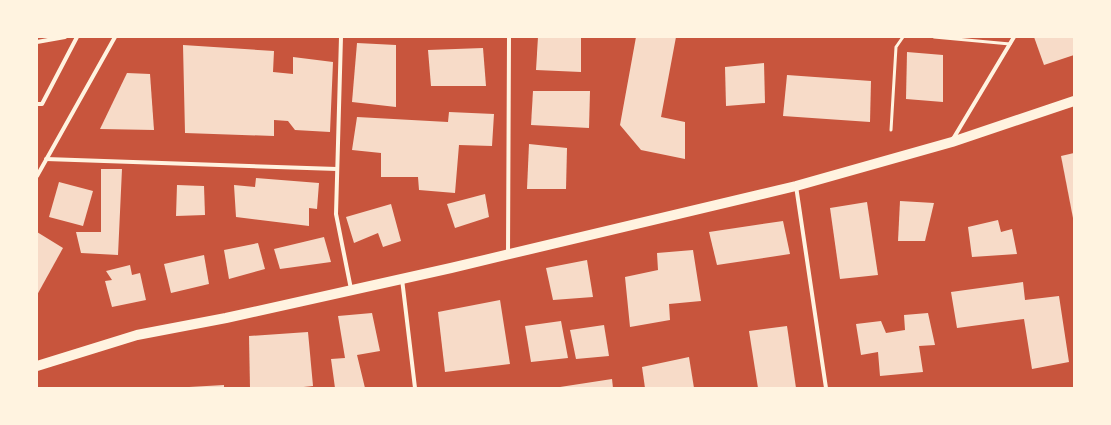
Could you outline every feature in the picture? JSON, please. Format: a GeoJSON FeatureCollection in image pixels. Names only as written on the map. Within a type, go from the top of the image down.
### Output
{"type":"FeatureCollection","features":[{"type":"Feature","properties":{"kind":"main road"},"geometry":{"type":"LineString","coordinates":[[37,366],[137,335],[352,291],[401,278],[508,255],[796,186],[952,142],[1074,101]]}},
{"type":"Feature","properties":{"kind":"street"},"geometry":{"type":"LineString","coordinates":[[37,42],[66,37]]}},
{"type":"Feature","properties":{"kind":"street"},"geometry":{"type":"LineString","coordinates":[[37,104],[42,104],[77,37]]}},
{"type":"Feature","properties":{"kind":"street"},"geometry":{"type":"LineString","coordinates":[[37,176],[115,37]]}},
{"type":"Feature","properties":{"kind":"street"},"geometry":{"type":"LineString","coordinates":[[341,37],[336,214],[352,291]]}},
{"type":"Feature","properties":{"kind":"street"},"geometry":{"type":"LineString","coordinates":[[508,255],[509,37]]}},
{"type":"Feature","properties":{"kind":"street"},"geometry":{"type":"LineString","coordinates":[[952,142],[1014,37]]}},
{"type":"Feature","properties":{"kind":"street"},"geometry":{"type":"LineString","coordinates":[[46,159],[337,169]]}},
{"type":"Feature","properties":{"kind":"street"},"geometry":{"type":"LineString","coordinates":[[796,186],[826,388]]}},
{"type":"Feature","properties":{"kind":"street"},"geometry":{"type":"LineString","coordinates":[[401,278],[415,388]]}},
{"type":"Feature","properties":{"kind":"lane"},"geometry":{"type":"LineString","coordinates":[[891,130],[896,47],[903,37]]}},
{"type":"Feature","properties":{"kind":"lane"},"geometry":{"type":"LineString","coordinates":[[934,37],[1010,44]]}},
{"type":"Feature","properties":{"kind":"building"},"geometry":{"type":"Polygon","coordinates":[[[538,37],[581,37],[581,72],[536,70],[538,37]]]}},
{"type":"Feature","properties":{"kind":"building"},"geometry":{"type":"Polygon","coordinates":[[[636,37],[676,37],[661,117],[685,122],[685,159],[641,150],[620,125],[636,37]]]}},
{"type":"Feature","properties":{"kind":"building"},"geometry":{"type":"Polygon","coordinates":[[[1034,37],[1074,37],[1074,55],[1044,65],[1034,37]]]}},
{"type":"Feature","properties":{"kind":"building"},"geometry":{"type":"Polygon","coordinates":[[[357,43],[396,45],[396,107],[352,102],[357,43]]]}},
{"type":"Feature","properties":{"kind":"building"},"geometry":{"type":"Polygon","coordinates":[[[183,45],[274,51],[273,72],[293,74],[293,57],[333,62],[330,132],[295,130],[288,121],[274,120],[274,136],[185,133],[183,45]]]}},
{"type":"Feature","properties":{"kind":"building"},"geometry":{"type":"Polygon","coordinates":[[[483,48],[486,86],[431,86],[428,50],[483,48]]]}},
{"type":"Feature","properties":{"kind":"building"},"geometry":{"type":"Polygon","coordinates":[[[907,52],[943,55],[943,102],[906,99],[907,52]]]}},
{"type":"Feature","properties":{"kind":"building"},"geometry":{"type":"Polygon","coordinates":[[[764,63],[765,103],[726,106],[725,67],[764,63]]]}},
{"type":"Feature","properties":{"kind":"building"},"geometry":{"type":"Polygon","coordinates":[[[127,73],[150,74],[154,130],[100,129],[127,73]]]}},
{"type":"Feature","properties":{"kind":"building"},"geometry":{"type":"Polygon","coordinates":[[[787,75],[871,81],[870,122],[783,116],[787,75]]]}},
{"type":"Feature","properties":{"kind":"building"},"geometry":{"type":"Polygon","coordinates":[[[533,91],[590,91],[589,128],[531,125],[533,91]]]}},
{"type":"Feature","properties":{"kind":"building"},"geometry":{"type":"Polygon","coordinates":[[[449,112],[494,114],[492,146],[459,145],[455,193],[419,190],[418,177],[381,177],[381,153],[352,150],[357,117],[448,122],[449,112]]]}},
{"type":"Feature","properties":{"kind":"building"},"geometry":{"type":"Polygon","coordinates":[[[529,144],[567,148],[566,189],[527,189],[529,144]]]}},
{"type":"Feature","properties":{"kind":"building"},"geometry":{"type":"Polygon","coordinates":[[[1074,153],[1074,218],[1073,218],[1061,156],[1074,153]]]}},
{"type":"Feature","properties":{"kind":"building"},"geometry":{"type":"Polygon","coordinates":[[[101,169],[122,169],[118,255],[81,253],[76,232],[101,232],[101,169]]]}},
{"type":"Feature","properties":{"kind":"building"},"geometry":{"type":"Polygon","coordinates":[[[256,178],[319,183],[317,209],[309,208],[309,226],[236,217],[234,185],[255,187],[256,178]]]}},
{"type":"Feature","properties":{"kind":"building"},"geometry":{"type":"Polygon","coordinates":[[[59,182],[93,191],[83,226],[49,217],[59,182]]]}},
{"type":"Feature","properties":{"kind":"building"},"geometry":{"type":"Polygon","coordinates":[[[177,185],[204,186],[205,215],[176,216],[177,185]]]}},
{"type":"Feature","properties":{"kind":"building"},"geometry":{"type":"Polygon","coordinates":[[[485,194],[489,217],[455,228],[447,204],[485,194]]]}},
{"type":"Feature","properties":{"kind":"building"},"geometry":{"type":"Polygon","coordinates":[[[900,201],[934,203],[925,241],[898,241],[900,201]]]}},
{"type":"Feature","properties":{"kind":"building"},"geometry":{"type":"Polygon","coordinates":[[[867,202],[878,275],[840,279],[830,208],[867,202]]]}},
{"type":"Feature","properties":{"kind":"building"},"geometry":{"type":"Polygon","coordinates":[[[391,204],[401,241],[383,247],[378,233],[354,243],[346,217],[391,204]]]}},
{"type":"Feature","properties":{"kind":"building"},"geometry":{"type":"Polygon","coordinates":[[[998,220],[1001,232],[1012,229],[1017,254],[972,257],[968,227],[998,220]]]}},
{"type":"Feature","properties":{"kind":"building"},"geometry":{"type":"Polygon","coordinates":[[[783,221],[790,254],[717,265],[709,232],[783,221]]]}},
{"type":"Feature","properties":{"kind":"building"},"geometry":{"type":"Polygon","coordinates":[[[37,232],[63,248],[37,295],[37,232]]]}},
{"type":"Feature","properties":{"kind":"building"},"geometry":{"type":"Polygon","coordinates":[[[324,237],[331,262],[280,269],[274,249],[324,237]]]}},
{"type":"Feature","properties":{"kind":"building"},"geometry":{"type":"Polygon","coordinates":[[[258,243],[265,269],[229,279],[224,250],[258,243]]]}},
{"type":"Feature","properties":{"kind":"building"},"geometry":{"type":"Polygon","coordinates":[[[693,250],[701,301],[669,304],[670,320],[630,327],[625,277],[658,270],[657,253],[693,250]]]}},
{"type":"Feature","properties":{"kind":"building"},"geometry":{"type":"Polygon","coordinates":[[[204,255],[209,284],[171,293],[164,264],[204,255]]]}},
{"type":"Feature","properties":{"kind":"building"},"geometry":{"type":"Polygon","coordinates":[[[587,260],[593,297],[553,300],[546,268],[587,260]]]}},
{"type":"Feature","properties":{"kind":"building"},"geometry":{"type":"Polygon","coordinates":[[[130,265],[132,275],[140,273],[146,300],[112,307],[105,281],[112,280],[106,271],[130,265]]]}},
{"type":"Feature","properties":{"kind":"building"},"geometry":{"type":"Polygon","coordinates":[[[1023,282],[1025,300],[1059,296],[1069,362],[1032,369],[1024,319],[957,328],[951,292],[1023,282]]]}},
{"type":"Feature","properties":{"kind":"building"},"geometry":{"type":"Polygon","coordinates":[[[500,300],[510,364],[445,372],[438,312],[500,300]]]}},
{"type":"Feature","properties":{"kind":"building"},"geometry":{"type":"Polygon","coordinates":[[[372,313],[380,351],[357,355],[365,388],[335,388],[331,359],[345,358],[338,316],[372,313]]]}},
{"type":"Feature","properties":{"kind":"building"},"geometry":{"type":"Polygon","coordinates":[[[928,313],[935,345],[919,346],[923,372],[880,376],[878,352],[861,355],[856,324],[881,321],[886,333],[905,330],[904,315],[928,313]]]}},
{"type":"Feature","properties":{"kind":"building"},"geometry":{"type":"Polygon","coordinates":[[[561,321],[568,358],[531,362],[525,326],[561,321]]]}},
{"type":"Feature","properties":{"kind":"building"},"geometry":{"type":"Polygon","coordinates":[[[604,325],[609,356],[576,359],[570,330],[604,325]]]}},
{"type":"Feature","properties":{"kind":"building"},"geometry":{"type":"Polygon","coordinates":[[[787,326],[796,388],[758,388],[749,331],[787,326]]]}},
{"type":"Feature","properties":{"kind":"building"},"geometry":{"type":"Polygon","coordinates":[[[308,332],[313,386],[294,388],[250,388],[249,336],[308,332]]]}},
{"type":"Feature","properties":{"kind":"building"},"geometry":{"type":"Polygon","coordinates":[[[689,357],[694,388],[645,388],[642,367],[689,357]]]}},
{"type":"Feature","properties":{"kind":"building"},"geometry":{"type":"Polygon","coordinates":[[[612,379],[613,388],[560,388],[560,387],[612,379]]]}},
{"type":"Feature","properties":{"kind":"building"},"geometry":{"type":"Polygon","coordinates":[[[224,385],[224,388],[189,388],[189,387],[224,385]]]}}]}
